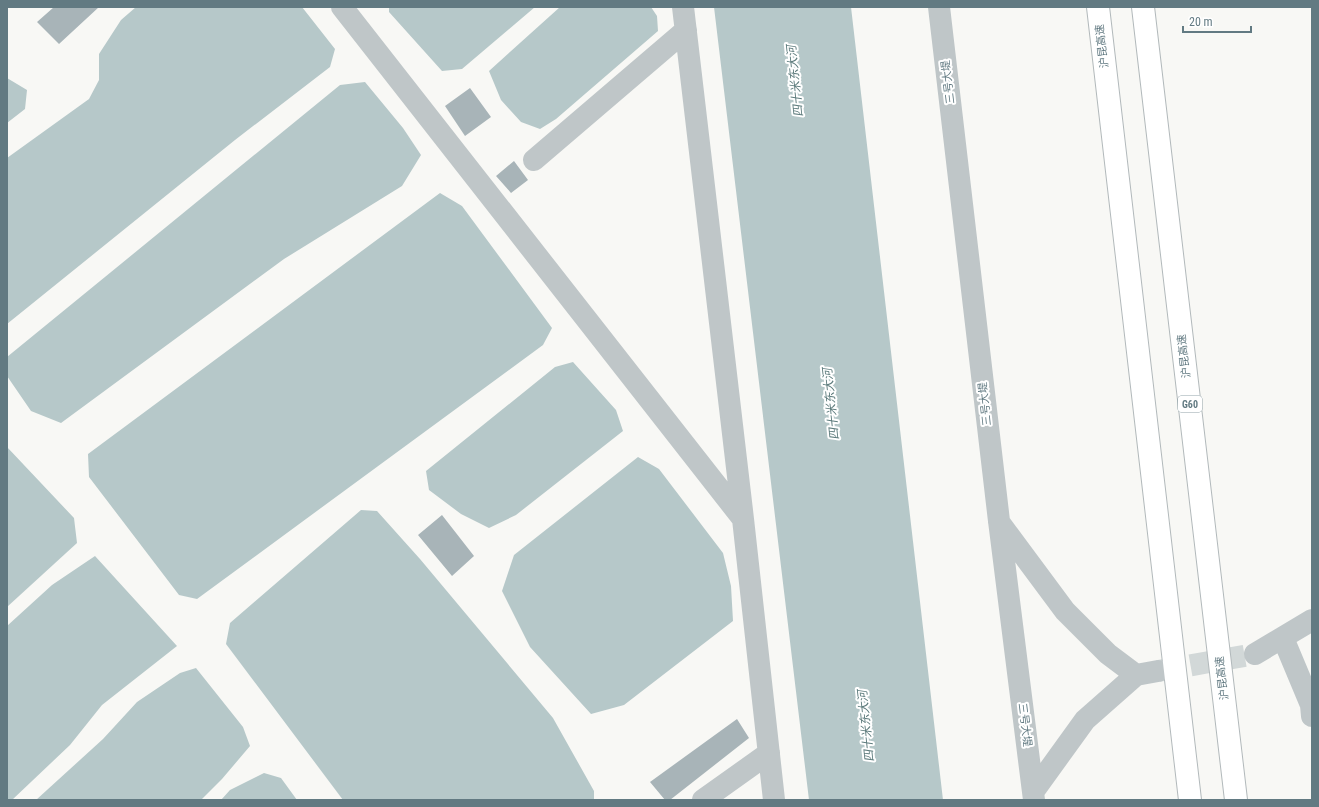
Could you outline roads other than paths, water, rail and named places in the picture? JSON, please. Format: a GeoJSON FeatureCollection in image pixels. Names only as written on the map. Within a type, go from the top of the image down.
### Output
{"type":"FeatureCollection","features":[{"type":"Feature","properties":{"kind":"highway","name":"沪昆高速"},"geometry":{"type":"LineString","coordinates":[[1098,7],[1190,800]]}},
{"type":"Feature","properties":{"kind":"highway","name":"沪昆高速"},"geometry":{"type":"LineString","coordinates":[[1143,7],[1236,800]]}},
{"type":"Feature","properties":{"kind":"street"},"geometry":{"type":"LineString","coordinates":[[342,7],[743,518]]}},
{"type":"Feature","properties":{"kind":"street"},"geometry":{"type":"LineString","coordinates":[[684,7],[774,800]]}},
{"type":"Feature","properties":{"kind":"street","name":"三号大堤"},"geometry":{"type":"LineString","coordinates":[[939,7],[999,521],[1034,796]]}},
{"type":"Feature","properties":{"kind":"street"},"geometry":{"type":"LineString","coordinates":[[534,160],[686,30]]}},
{"type":"Feature","properties":{"kind":"street"},"geometry":{"type":"LineString","coordinates":[[999,521],[1065,612],[1108,654],[1136,675]]}},
{"type":"Feature","properties":{"kind":"street"},"geometry":{"type":"LineString","coordinates":[[1255,654],[1312,620]]}},
{"type":"Feature","properties":{"kind":"street"},"geometry":{"type":"LineString","coordinates":[[1283,638],[1311,705],[1312,716]]}},
{"type":"Feature","properties":{"kind":"street"},"geometry":{"type":"LineString","coordinates":[[1034,796],[1085,720],[1136,675],[1158,671]]}},
{"type":"Feature","properties":{"kind":"street"},"geometry":{"type":"LineString","coordinates":[[703,800],[769,753]]}},
{"type":"Feature","properties":{"kind":"water"},"geometry":{"type":"Polygon","coordinates":[[[136,7],[302,7],[335,49],[330,67],[235,140],[7,324],[7,158],[89,99],[99,80],[99,54],[121,20],[136,7]]]}},
{"type":"Feature","properties":{"kind":"water"},"geometry":{"type":"Polygon","coordinates":[[[389,7],[535,7],[462,69],[442,71],[389,12],[389,7]]]}},
{"type":"Feature","properties":{"kind":"water"},"geometry":{"type":"Polygon","coordinates":[[[560,7],[651,7],[657,16],[658,31],[556,119],[540,129],[521,122],[501,100],[489,71],[560,7]]]}},
{"type":"Feature","properties":{"kind":"water","name":"四十米东大河"},"geometry":{"type":"Polygon","coordinates":[[[714,7],[851,7],[943,800],[809,800],[714,7]]]}},
{"type":"Feature","properties":{"kind":"water"},"geometry":{"type":"Polygon","coordinates":[[[7,78],[27,90],[25,109],[7,123],[7,78]]]}},
{"type":"Feature","properties":{"kind":"water"},"geometry":{"type":"Polygon","coordinates":[[[365,82],[403,128],[421,155],[402,186],[284,259],[61,423],[31,411],[7,376],[7,357],[340,85],[365,82]]]}},
{"type":"Feature","properties":{"kind":"water"},"geometry":{"type":"Polygon","coordinates":[[[440,193],[462,206],[552,328],[543,345],[197,599],[179,595],[89,477],[88,454],[440,193]]]}},
{"type":"Feature","properties":{"kind":"water"},"geometry":{"type":"Polygon","coordinates":[[[573,362],[616,410],[623,431],[516,515],[489,528],[461,514],[429,490],[426,471],[555,367],[573,362]]]}},
{"type":"Feature","properties":{"kind":"water"},"geometry":{"type":"Polygon","coordinates":[[[7,447],[74,518],[77,543],[7,607],[7,447]]]}},
{"type":"Feature","properties":{"kind":"water"},"geometry":{"type":"Polygon","coordinates":[[[638,457],[659,469],[723,553],[731,586],[733,621],[624,705],[591,714],[530,647],[502,591],[514,555],[638,457]]]}},
{"type":"Feature","properties":{"kind":"water"},"geometry":{"type":"Polygon","coordinates":[[[361,510],[377,511],[420,559],[553,718],[594,791],[594,800],[343,800],[226,644],[230,623],[361,510]]]}},
{"type":"Feature","properties":{"kind":"water"},"geometry":{"type":"Polygon","coordinates":[[[95,556],[177,646],[102,705],[70,745],[12,800],[7,800],[7,626],[52,585],[95,556]]]}},
{"type":"Feature","properties":{"kind":"water"},"geometry":{"type":"Polygon","coordinates":[[[196,668],[243,727],[250,746],[222,779],[201,800],[36,800],[103,739],[137,702],[180,673],[196,668]]]}},
{"type":"Feature","properties":{"kind":"water"},"geometry":{"type":"Polygon","coordinates":[[[264,773],[281,778],[297,800],[221,800],[230,790],[264,773]]]}},
{"type":"Feature","properties":{"kind":"tunnel"},"geometry":{"type":"LineString","coordinates":[[1158,671],[1255,654]]}}]}
